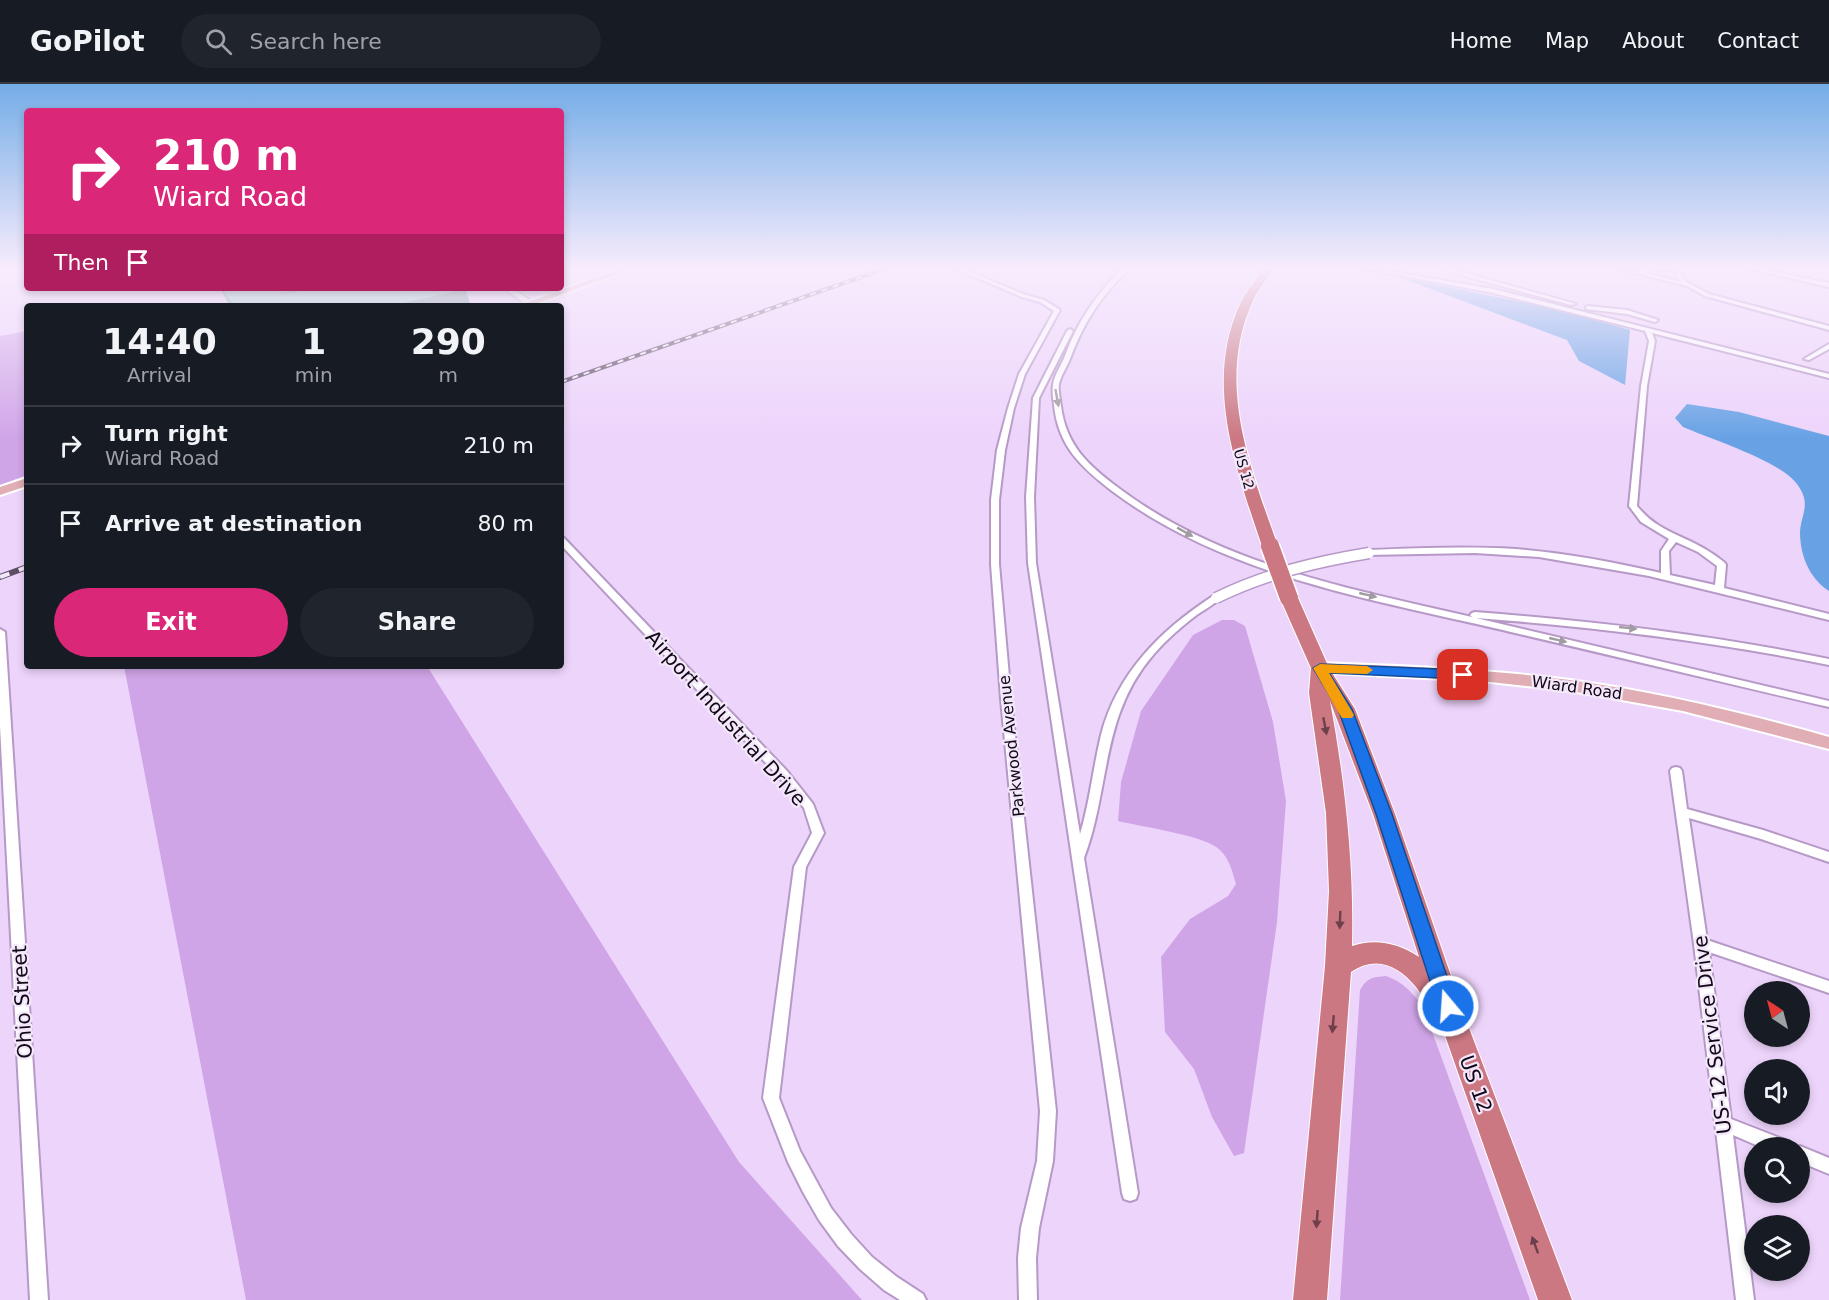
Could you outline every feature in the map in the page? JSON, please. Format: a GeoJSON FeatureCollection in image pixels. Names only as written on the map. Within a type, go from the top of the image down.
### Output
{"type":"FeatureCollection","features":[{"type":"Feature","properties":{"kind":"highway","name":"US 12"},"geometry":{"type":"LineString","coordinates":[[1237,325],[1229,365],[1229,394],[1242,468],[1290,598],[1320,668],[1345,709],[1384,814],[1455,1028],[1555,1300]]}},
{"type":"Feature","properties":{"kind":"highway","name":"US 12"},"geometry":{"type":"LineString","coordinates":[[1310,1300],[1338,966],[1340,850],[1331,762],[1319,693],[1320,668]]}},
{"type":"Feature","properties":{"kind":"highway"},"geometry":{"type":"LineString","coordinates":[[1338,966],[1357,954],[1369,952],[1395,956],[1407,962],[1431,984],[1455,1028]]}},
{"type":"Feature","properties":{"kind":"main road"},"geometry":{"type":"LineString","coordinates":[[0,491],[24,483]]}},
{"type":"Feature","properties":{"kind":"main road","name":"Wiard Road"},"geometry":{"type":"LineString","coordinates":[[1320,668],[1472,675],[1568,685],[1662,701],[1829,743]]}},
{"type":"Feature","properties":{"kind":"street","name":"Parkwood Avenue"},"geometry":{"type":"LineString","coordinates":[[1028,1300],[1027,1258],[1030,1228],[1045,1161],[1048,1111],[994,564],[995,500],[1001,450],[1011,408],[1022,374],[1049,325]]}},
{"type":"Feature","properties":{"kind":"street"},"geometry":{"type":"LineString","coordinates":[[1074,325],[1036,398],[1030,497],[1032,563],[1130,1193]]}},
{"type":"Feature","properties":{"kind":"street"},"geometry":{"type":"LineString","coordinates":[[1082,325],[1071,343],[1068,357],[1055,385],[1060,424],[1067,441],[1086,466],[1111,487],[1140,507],[1201,541],[1249,561],[1333,587],[1829,704]]}},
{"type":"Feature","properties":{"kind":"street"},"geometry":{"type":"LineString","coordinates":[[1630,325],[1829,376]]}},
{"type":"Feature","properties":{"kind":"street"},"geometry":{"type":"LineString","coordinates":[[1647,329],[1652,341],[1644,386],[1633,506],[1644,520],[1674,538],[1701,550],[1722,566],[1719,590]]}},
{"type":"Feature","properties":{"kind":"street"},"geometry":{"type":"LineString","coordinates":[[1807,359],[1829,346]]}},
{"type":"Feature","properties":{"kind":"street"},"geometry":{"type":"LineString","coordinates":[[1666,576],[1665,551],[1674,538]]}},
{"type":"Feature","properties":{"kind":"street","name":"Airport Industrial Drive"},"geometry":{"type":"LineString","coordinates":[[564,543],[783,774],[809,807],[818,833],[800,867],[771,1098],[782,1133],[799,1167],[853,1250],[896,1289],[917,1300]]}},
{"type":"Feature","properties":{"kind":"street"},"geometry":{"type":"LineString","coordinates":[[1077,862],[1091,819],[1109,723],[1134,671],[1175,626],[1216,598],[1260,578],[1295,567],[1370,553],[1422,551],[1536,553],[1666,576],[1829,617]]}},
{"type":"Feature","properties":{"kind":"street"},"geometry":{"type":"LineString","coordinates":[[1444,613],[1567,621],[1664,632],[1829,662]]}},
{"type":"Feature","properties":{"kind":"street","name":"Ohio Street"},"geometry":{"type":"LineString","coordinates":[[0,632],[39,1300]]}},
{"type":"Feature","properties":{"kind":"street","name":"US-12 Service Drive"},"geometry":{"type":"LineString","coordinates":[[1676,771],[1701,944],[1744,1300]]}},
{"type":"Feature","properties":{"kind":"street"},"geometry":{"type":"LineString","coordinates":[[1682,812],[1763,834],[1829,857]]}},
{"type":"Feature","properties":{"kind":"street"},"geometry":{"type":"LineString","coordinates":[[1701,944],[1829,987]]}},
{"type":"Feature","properties":{"kind":"street"},"geometry":{"type":"LineString","coordinates":[[1722,1123],[1757,1137]]}},
{"type":"Feature","properties":{"kind":"street"},"geometry":{"type":"LineString","coordinates":[[1810,1158],[1829,1166]]}},
{"type":"Feature","properties":{"kind":"shaded area"},"geometry":{"type":"Polygon","coordinates":[[[24,332],[24,476],[0,485],[0,336],[24,332]]]}},
{"type":"Feature","properties":{"kind":"shaded area"},"geometry":{"type":"Polygon","coordinates":[[[1222,620],[1234,620],[1245,626],[1273,722],[1286,801],[1277,922],[1244,1153],[1234,1156],[1212,1117],[1194,1069],[1165,1032],[1161,957],[1190,919],[1228,896],[1236,884],[1232,870],[1220,850],[1201,840],[1118,821],[1121,782],[1141,711],[1193,635],[1222,620]]]}},
{"type":"Feature","properties":{"kind":"shaded area"},"geometry":{"type":"Polygon","coordinates":[[[125,669],[429,669],[739,1162],[862,1300],[246,1300],[125,669]]]}},
{"type":"Feature","properties":{"kind":"shaded area"},"geometry":{"type":"Polygon","coordinates":[[[1386,976],[1407,988],[1423,1007],[1530,1300],[1340,1300],[1360,990],[1370,979],[1386,976]]]}},
{"type":"Feature","properties":{"kind":"water"},"geometry":{"type":"Polygon","coordinates":[[[1526,325],[1611,325],[1630,330],[1625,385],[1579,361],[1567,340],[1526,325]]]}},
{"type":"Feature","properties":{"kind":"water"},"geometry":{"type":"Polygon","coordinates":[[[1687,404],[1739,412],[1829,436],[1829,591],[1816,580],[1804,557],[1800,532],[1805,503],[1797,484],[1788,475],[1761,459],[1683,427],[1675,418],[1687,404]]]}},
{"type":"Feature","properties":{"kind":"railway"},"geometry":{"type":"LineString","coordinates":[[564,381],[725,325]]}},
{"type":"Feature","properties":{"kind":"railway"},"geometry":{"type":"LineString","coordinates":[[0,577],[24,568]]}},
{"type":"Feature","properties":{"kind":"slow traffic"},"geometry":{"type":"LineString","coordinates":[[1347,715],[1320,668],[1367,670]]}},
{"type":"Feature","properties":{"kind":"route"},"geometry":{"type":"LineString","coordinates":[[1448,1006],[1384,814],[1345,709],[1320,668],[1463,675]]}}]}
